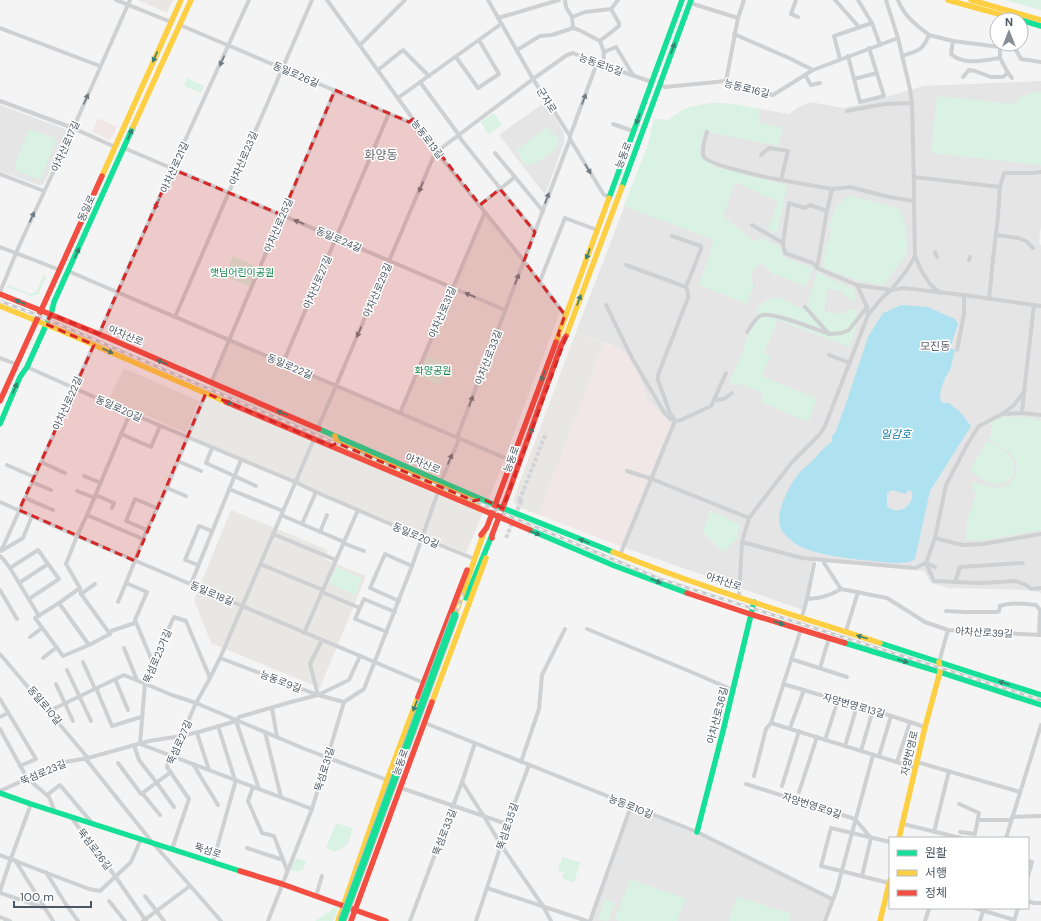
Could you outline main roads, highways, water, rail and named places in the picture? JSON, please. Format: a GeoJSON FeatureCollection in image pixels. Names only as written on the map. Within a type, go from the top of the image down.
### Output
{"type":"FeatureCollection","features":[{"type":"Feature","properties":{"kind":"main road","name":"동일로"},"geometry":{"type":"LineString","coordinates":[[0,401],[181,0]]}},
{"type":"Feature","properties":{"kind":"main road","name":"동일로"},"geometry":{"type":"LineString","coordinates":[[0,424],[20,377],[27,367],[51,314],[54,302],[191,0]]}},
{"type":"Feature","properties":{"kind":"main road","name":"능동로"},"geometry":{"type":"LineString","coordinates":[[351,921],[493,540],[492,535],[561,346],[565,315],[682,0]]}},
{"type":"Feature","properties":{"kind":"main road"},"geometry":{"type":"LineString","coordinates":[[948,0],[991,12]]}},
{"type":"Feature","properties":{"kind":"main road"},"geometry":{"type":"LineString","coordinates":[[971,0],[1041,20]]}},
{"type":"Feature","properties":{"kind":"main road","name":"능동로"},"geometry":{"type":"LineString","coordinates":[[457,616],[484,532],[660,85],[691,1]]}},
{"type":"Feature","properties":{"kind":"main road"},"geometry":{"type":"LineString","coordinates":[[171,22],[183,17]]}},
{"type":"Feature","properties":{"kind":"main road"},"geometry":{"type":"LineString","coordinates":[[1029,23],[1041,26]]}},
{"type":"Feature","properties":{"kind":"main road"},"geometry":{"type":"LineString","coordinates":[[652,82],[660,85]]}},
{"type":"Feature","properties":{"kind":"main road"},"geometry":{"type":"LineString","coordinates":[[110,157],[116,157],[111,169],[112,176]]}},
{"type":"Feature","properties":{"kind":"main road"},"geometry":{"type":"LineString","coordinates":[[59,271],[60,277],[56,285],[62,285]]}},
{"type":"Feature","properties":{"kind":"main road","name":"아차산로"},"geometry":{"type":"LineString","coordinates":[[0,293],[318,428],[334,442],[438,492],[621,568],[684,592],[750,614],[940,672],[1041,705]]}},
{"type":"Feature","properties":{"kind":"main road","name":"아차산로"},"geometry":{"type":"LineString","coordinates":[[0,306],[94,344],[314,439],[334,442],[441,481],[495,505],[676,576],[1041,695]]}},
{"type":"Feature","properties":{"kind":"main road"},"geometry":{"type":"LineString","coordinates":[[334,442],[474,501],[479,509]]}},
{"type":"Feature","properties":{"kind":"main road"},"geometry":{"type":"LineString","coordinates":[[474,501],[482,499]]}},
{"type":"Feature","properties":{"kind":"main road","name":"능동로"},"geometry":{"type":"LineString","coordinates":[[338,921],[387,780],[480,536],[484,532]]}},
{"type":"Feature","properties":{"kind":"main road"},"geometry":{"type":"LineString","coordinates":[[342,921],[434,673],[492,535]]}},
{"type":"Feature","properties":{"kind":"main road","name":"아차산로36길"},"geometry":{"type":"LineString","coordinates":[[697,832],[754,602]]}},
{"type":"Feature","properties":{"kind":"main road"},"geometry":{"type":"LineString","coordinates":[[345,921],[457,616]]}},
{"type":"Feature","properties":{"kind":"main road"},"geometry":{"type":"LineString","coordinates":[[939,662],[940,672]]}},
{"type":"Feature","properties":{"kind":"main road","name":"자양번영로"},"geometry":{"type":"LineString","coordinates":[[899,837],[925,727],[940,672]]}},
{"type":"Feature","properties":{"kind":"main road","name":"뚝섬로"},"geometry":{"type":"LineString","coordinates":[[0,792],[55,812],[282,884],[386,921]]}},
{"type":"Feature","properties":{"kind":"main road"},"geometry":{"type":"LineString","coordinates":[[880,921],[889,885]]}},
{"type":"Feature","properties":{"kind":"water","name":"일감호"},"geometry":{"type":"Polygon","coordinates":[[[901,305],[928,307],[955,319],[958,324],[950,348],[955,350],[950,370],[941,389],[940,398],[943,403],[949,403],[960,412],[971,426],[930,491],[915,559],[900,563],[844,558],[812,551],[803,548],[790,540],[782,531],[779,523],[781,508],[787,492],[795,478],[824,448],[832,442],[832,436],[836,431],[843,412],[868,337],[883,313],[901,305]],[[892,490],[887,493],[887,506],[896,510],[904,508],[911,501],[912,492],[908,490],[905,494],[892,490]]]}},
{"type":"Feature","properties":{"kind":"tunnel"},"geometry":{"type":"LineString","coordinates":[[506,538],[521,501],[519,500],[546,433]]}},
{"type":"Feature","properties":{"kind":"railway"},"geometry":{"type":"LineString","coordinates":[[0,301],[37,315],[328,440],[660,579],[1041,700]]}},
{"type":"Feature","properties":{"kind":"railway"},"geometry":{"type":"LineString","coordinates":[[343,921],[463,594]]}},
{"type":"Feature","properties":{"kind":"district","name":"화양동"},"geometry":{"type":"Point","coordinates":[381,155]}},
{"type":"Feature","properties":{"kind":"district","name":"모진동"},"geometry":{"type":"Point","coordinates":[935,346]}},
{"type":"Feature","properties":{"kind":"park label","name":"햇님어린이공원"},"geometry":{"type":"Point","coordinates":[242,272]}},
{"type":"Feature","properties":{"kind":"park label","name":"화양공원"},"geometry":{"type":"Point","coordinates":[433,370]}}]}
